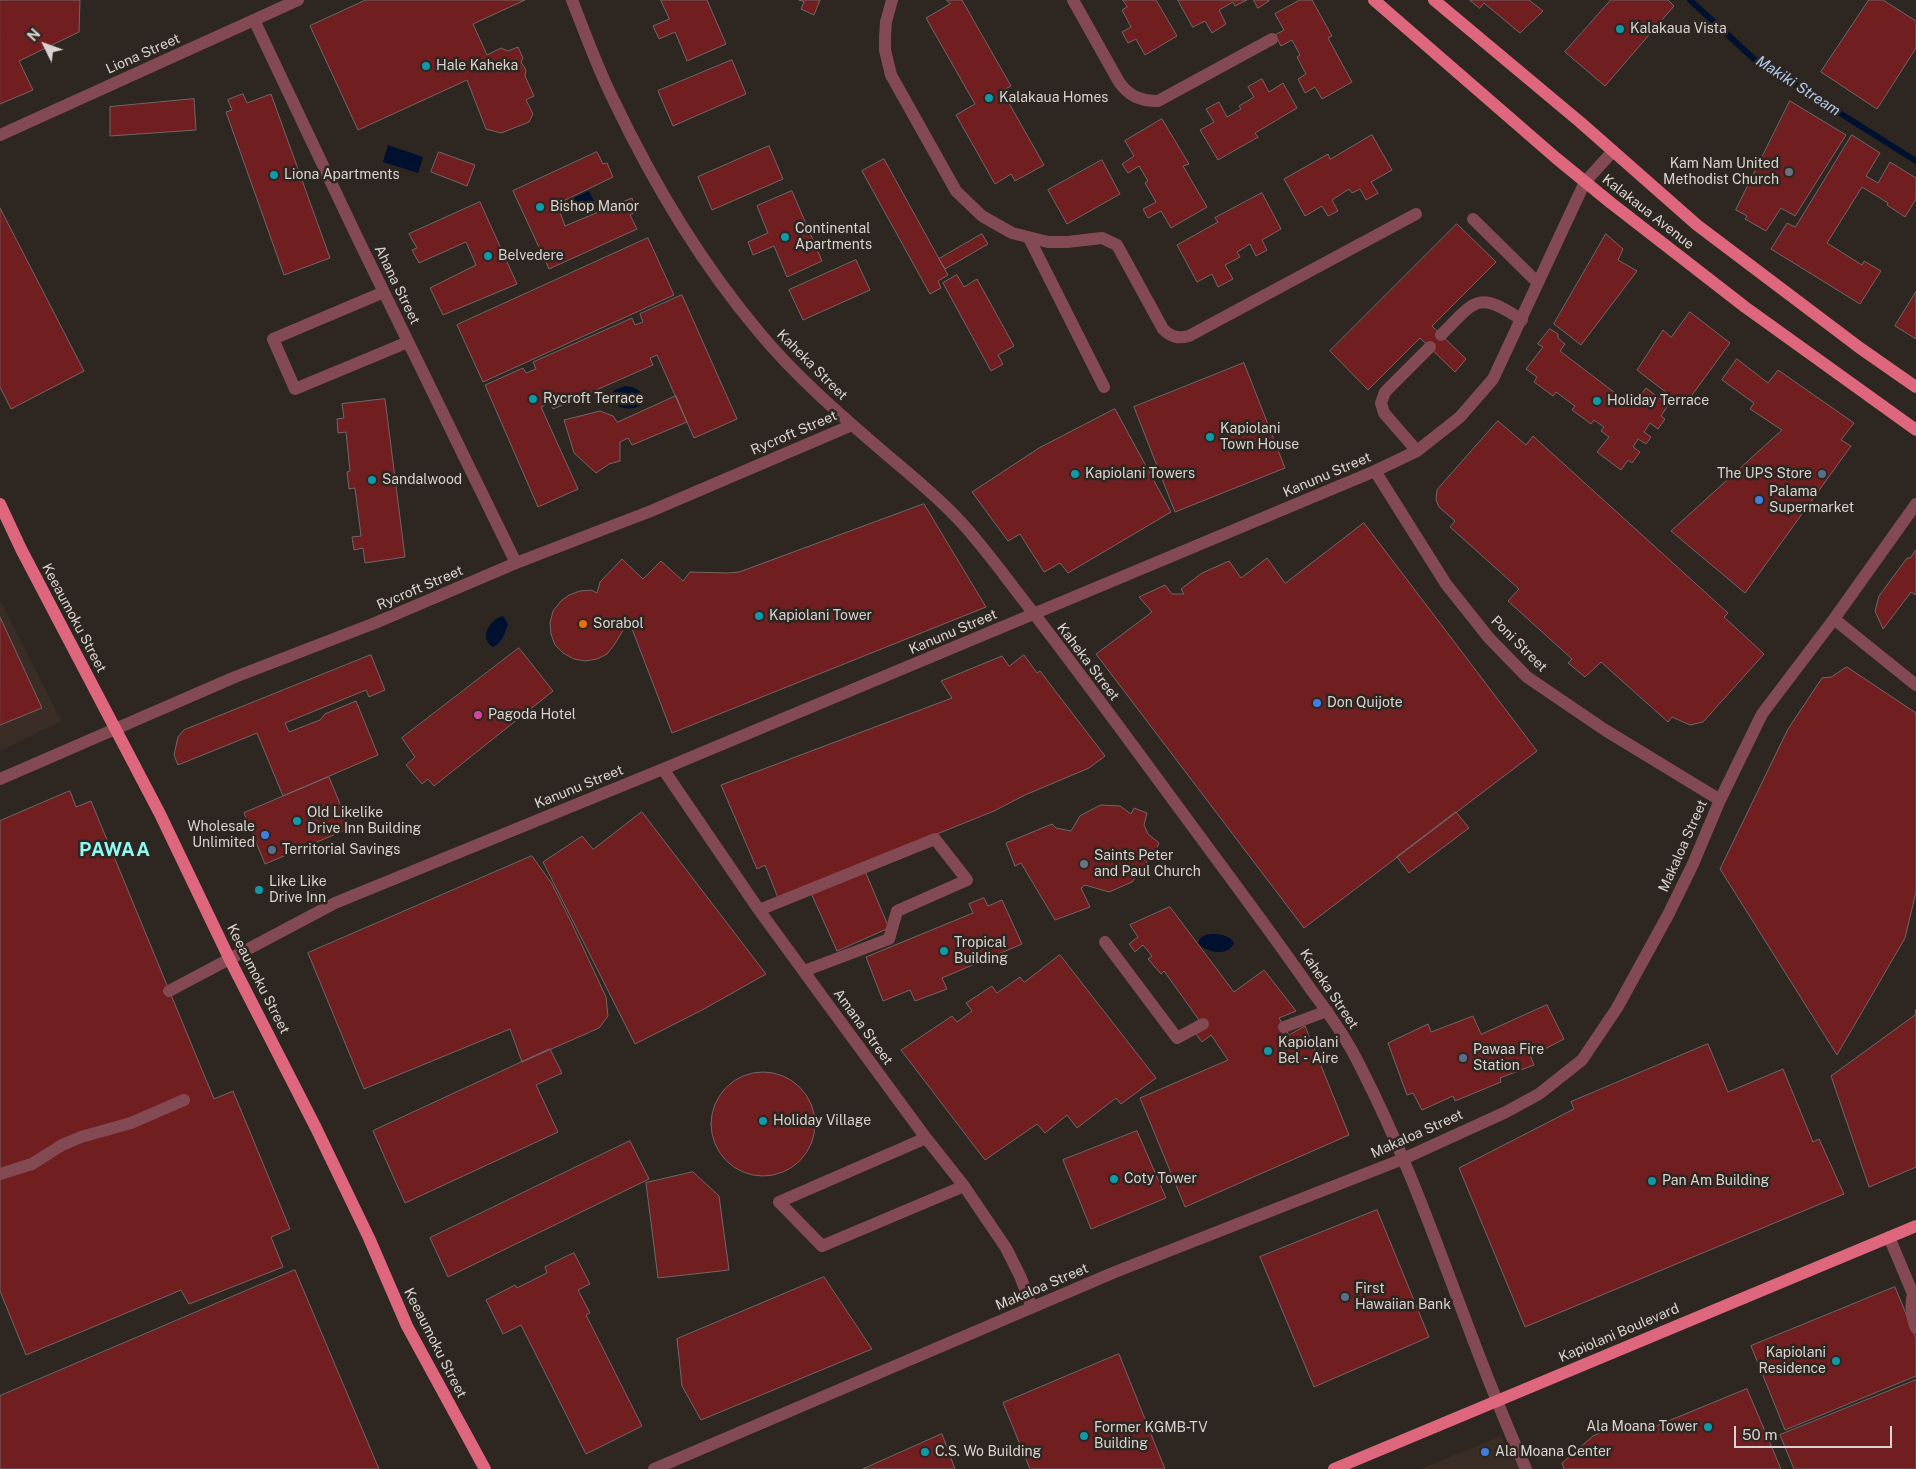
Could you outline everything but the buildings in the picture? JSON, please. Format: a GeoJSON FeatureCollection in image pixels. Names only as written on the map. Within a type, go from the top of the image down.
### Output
{"type":"FeatureCollection","features":[{"type":"Feature","properties":{"kind":"main road","name":"Kalakaua Avenue"},"geometry":{"type":"LineString","coordinates":[[1374,0],[1585,182],[1745,307],[1916,430]]}},
{"type":"Feature","properties":{"kind":"main road","name":"Kalakaua Avenue"},"geometry":{"type":"LineString","coordinates":[[1434,0],[1613,151],[1697,225],[1860,348],[1916,387]]}},
{"type":"Feature","properties":{"kind":"main road","name":"Keeaumoku Street"},"geometry":{"type":"LineString","coordinates":[[0,504],[21,549],[160,814],[230,960],[316,1128],[407,1326],[486,1469]]}},
{"type":"Feature","properties":{"kind":"main road","name":"Kapiolani Boulevard"},"geometry":{"type":"LineString","coordinates":[[1334,1469],[1916,1226]]}},
{"type":"Feature","properties":{"kind":"street","name":"Liona Street"},"geometry":{"type":"LineString","coordinates":[[0,135],[298,0]]}},
{"type":"Feature","properties":{"kind":"street","name":"Kaheka Street"},"geometry":{"type":"LineString","coordinates":[[572,0],[612,98],[651,172],[686,232],[730,294],[762,336],[852,425],[960,521],[1034,614],[1284,951],[1342,1034],[1361,1068],[1416,1187],[1496,1401],[1526,1469]]}},
{"type":"Feature","properties":{"kind":"street"},"geometry":{"type":"LineString","coordinates":[[892,0],[886,22],[885,37],[885,50],[891,75],[956,191],[982,216],[1012,233],[1048,242],[1102,238],[1117,245],[1163,329],[1174,337],[1189,336],[1416,214]]}},
{"type":"Feature","properties":{"kind":"street"},"geometry":{"type":"LineString","coordinates":[[1073,0],[1119,82],[1125,90],[1140,99],[1158,101],[1272,39]]}},
{"type":"Feature","properties":{"kind":"street","name":"Ahana Street"},"geometry":{"type":"LineString","coordinates":[[254,20],[516,563]]}},
{"type":"Feature","properties":{"kind":"street","name":"Kanunu Street"},"geometry":{"type":"LineString","coordinates":[[170,991],[335,903],[663,769],[1375,471],[1417,451],[1460,418],[1493,379],[1585,182],[1613,151]]}},
{"type":"Feature","properties":{"kind":"street"},"geometry":{"type":"LineString","coordinates":[[1473,219],[1538,283]]}},
{"type":"Feature","properties":{"kind":"street"},"geometry":{"type":"LineString","coordinates":[[1029,238],[1104,387]]}},
{"type":"Feature","properties":{"kind":"street"},"geometry":{"type":"LineString","coordinates":[[384,292],[273,339],[295,389],[408,342]]}},
{"type":"Feature","properties":{"kind":"street"},"geometry":{"type":"LineString","coordinates":[[1441,335],[1470,306],[1483,301],[1500,306],[1522,320]]}},
{"type":"Feature","properties":{"kind":"street"},"geometry":{"type":"LineString","coordinates":[[1417,451],[1384,413],[1381,403],[1385,392],[1430,347]]}},
{"type":"Feature","properties":{"kind":"street","name":"Rycroft Street"},"geometry":{"type":"LineString","coordinates":[[0,779],[235,677],[375,623],[516,563],[651,511],[852,425]]}},
{"type":"Feature","properties":{"kind":"street","name":"Poni Street"},"geometry":{"type":"LineString","coordinates":[[1375,471],[1446,584],[1490,638],[1527,677],[1605,730],[1720,800]]}},
{"type":"Feature","properties":{"kind":"street","name":"Makaloa Street"},"geometry":{"type":"LineString","coordinates":[[654,1469],[1198,1238],[1403,1159],[1539,1094],[1582,1060],[1617,1008],[1668,915],[1693,864],[1720,800],[1762,714],[1834,619],[1916,504]]}},
{"type":"Feature","properties":{"kind":"street"},"geometry":{"type":"LineString","coordinates":[[1834,619],[1916,686]]}},
{"type":"Feature","properties":{"kind":"street","name":"Amana Street"},"geometry":{"type":"LineString","coordinates":[[663,769],[759,910],[926,1138],[964,1186],[1006,1248],[1020,1276],[1032,1307]]}},
{"type":"Feature","properties":{"kind":"street"},"geometry":{"type":"LineString","coordinates":[[759,910],[935,840],[967,880],[897,911],[889,939],[804,971]]}},
{"type":"Feature","properties":{"kind":"street"},"geometry":{"type":"LineString","coordinates":[[1105,942],[1177,1038],[1202,1024]]}},
{"type":"Feature","properties":{"kind":"street"},"geometry":{"type":"LineString","coordinates":[[1284,1027],[1327,1012]]}},
{"type":"Feature","properties":{"kind":"street"},"geometry":{"type":"LineString","coordinates":[[0,1174],[32,1164],[62,1145],[81,1137],[131,1123],[184,1100]]}},
{"type":"Feature","properties":{"kind":"street"},"geometry":{"type":"LineString","coordinates":[[926,1138],[779,1202],[822,1246],[964,1186]]}},
{"type":"Feature","properties":{"kind":"street"},"geometry":{"type":"LineString","coordinates":[[1888,1238],[1914,1295],[1911,1311],[1916,1328]]}},
{"type":"Feature","properties":{"kind":"shaded area"},"geometry":{"type":"Polygon","coordinates":[[[0,600],[62,721],[0,751],[0,600]]]}},
{"type":"Feature","properties":{"kind":"shaded area","name":"Ala Moana Center"},"geometry":{"type":"Polygon","coordinates":[[[1501,1436],[1520,1469],[1420,1469],[1501,1436]]]}},
{"type":"Feature","properties":{"kind":"water"},"geometry":{"type":"Polygon","coordinates":[[[388,145],[423,157],[418,173],[383,162],[388,145]]]}},
{"type":"Feature","properties":{"kind":"water"},"geometry":{"type":"Polygon","coordinates":[[[589,191],[594,201],[572,211],[567,201],[589,191]]]}},
{"type":"Feature","properties":{"kind":"water"},"geometry":{"type":"Polygon","coordinates":[[[625,386],[636,389],[644,396],[641,405],[626,408],[620,407],[613,401],[614,390],[625,386]]]}},
{"type":"Feature","properties":{"kind":"water"},"geometry":{"type":"Polygon","coordinates":[[[503,616],[508,624],[501,640],[493,647],[486,639],[486,634],[490,625],[503,616]]]}},
{"type":"Feature","properties":{"kind":"water"},"geometry":{"type":"Polygon","coordinates":[[[1211,934],[1227,937],[1234,943],[1227,950],[1217,952],[1207,949],[1198,943],[1203,936],[1211,934]]]}},
{"type":"Feature","properties":{"kind":"waterway","name":"Makiki Stream"},"geometry":{"type":"LineString","coordinates":[[1690,0],[1754,59],[1916,161]]}},
{"type":"Feature","properties":{"kind":"place","name":"Kalakaua Vista"},"geometry":{"type":"Point","coordinates":[1620,29]}},
{"type":"Feature","properties":{"kind":"place","name":"Hale Kaheka"},"geometry":{"type":"Point","coordinates":[426,66]}},
{"type":"Feature","properties":{"kind":"place","name":"Kalakaua Homes"},"geometry":{"type":"Point","coordinates":[989,98]}},
{"type":"Feature","properties":{"kind":"place","name":"Kam Nam United Methodist Church"},"geometry":{"type":"Point","coordinates":[1789,172]}},
{"type":"Feature","properties":{"kind":"place","name":"Liona Apartments"},"geometry":{"type":"Point","coordinates":[274,175]}},
{"type":"Feature","properties":{"kind":"place","name":"Bishop Manor"},"geometry":{"type":"Point","coordinates":[540,207]}},
{"type":"Feature","properties":{"kind":"place","name":"Continental Apartments"},"geometry":{"type":"Point","coordinates":[785,237]}},
{"type":"Feature","properties":{"kind":"place","name":"Belvedere"},"geometry":{"type":"Point","coordinates":[488,256]}},
{"type":"Feature","properties":{"kind":"place","name":"Rycroft Terrace"},"geometry":{"type":"Point","coordinates":[533,399]}},
{"type":"Feature","properties":{"kind":"place","name":"Holiday Terrace"},"geometry":{"type":"Point","coordinates":[1597,401]}},
{"type":"Feature","properties":{"kind":"place","name":"Kapiolani Town House"},"geometry":{"type":"Point","coordinates":[1210,437]}},
{"type":"Feature","properties":{"kind":"place","name":"Kapiolani Towers"},"geometry":{"type":"Point","coordinates":[1075,474]}},
{"type":"Feature","properties":{"kind":"place","name":"The UPS Store"},"geometry":{"type":"Point","coordinates":[1822,474]}},
{"type":"Feature","properties":{"kind":"place","name":"Sandalwood"},"geometry":{"type":"Point","coordinates":[372,480]}},
{"type":"Feature","properties":{"kind":"place","name":"Palama Supermarket"},"geometry":{"type":"Point","coordinates":[1759,500]}},
{"type":"Feature","properties":{"kind":"place","name":"Kapiolani Tower"},"geometry":{"type":"Point","coordinates":[759,616]}},
{"type":"Feature","properties":{"kind":"place","name":"Sorabol"},"geometry":{"type":"Point","coordinates":[583,624]}},
{"type":"Feature","properties":{"kind":"place","name":"Don Quijote"},"geometry":{"type":"Point","coordinates":[1317,703]}},
{"type":"Feature","properties":{"kind":"place","name":"Pagoda Hotel"},"geometry":{"type":"Point","coordinates":[478,715]}},
{"type":"Feature","properties":{"kind":"place","name":"Old Likelike Drive Inn Building"},"geometry":{"type":"Point","coordinates":[297,821]}},
{"type":"Feature","properties":{"kind":"place","name":"Wholesale Unlimited"},"geometry":{"type":"Point","coordinates":[265,835]}},
{"type":"Feature","properties":{"kind":"place","name":"Territorial Savings"},"geometry":{"type":"Point","coordinates":[272,850]}},
{"type":"Feature","properties":{"kind":"place","name":"Saints Peter and Paul Church"},"geometry":{"type":"Point","coordinates":[1084,864]}},
{"type":"Feature","properties":{"kind":"place","name":"Like Like Drive Inn"},"geometry":{"type":"Point","coordinates":[259,890]}},
{"type":"Feature","properties":{"kind":"place","name":"Tropical Building"},"geometry":{"type":"Point","coordinates":[944,951]}},
{"type":"Feature","properties":{"kind":"place","name":"Kapiolani Bel - Aire"},"geometry":{"type":"Point","coordinates":[1268,1051]}},
{"type":"Feature","properties":{"kind":"place","name":"Pawaa Fire Station"},"geometry":{"type":"Point","coordinates":[1463,1058]}},
{"type":"Feature","properties":{"kind":"place","name":"Holiday Village"},"geometry":{"type":"Point","coordinates":[763,1121]}},
{"type":"Feature","properties":{"kind":"place","name":"Coty Tower"},"geometry":{"type":"Point","coordinates":[1114,1179]}},
{"type":"Feature","properties":{"kind":"place","name":"Pan Am Building"},"geometry":{"type":"Point","coordinates":[1652,1181]}},
{"type":"Feature","properties":{"kind":"place","name":"First Hawaiian Bank"},"geometry":{"type":"Point","coordinates":[1345,1297]}},
{"type":"Feature","properties":{"kind":"place","name":"Kapiolani Residence"},"geometry":{"type":"Point","coordinates":[1836,1361]}},
{"type":"Feature","properties":{"kind":"place","name":"Ala Moana Tower"},"geometry":{"type":"Point","coordinates":[1708,1427]}},
{"type":"Feature","properties":{"kind":"place","name":"Former KGMB-TV Building"},"geometry":{"type":"Point","coordinates":[1084,1436]}},
{"type":"Feature","properties":{"kind":"place","name":"C.S. Wo Building"},"geometry":{"type":"Point","coordinates":[925,1452]}},
{"type":"Feature","properties":{"kind":"place","name":"Ala Moana Center"},"geometry":{"type":"Point","coordinates":[1485,1452]}},
{"type":"Feature","properties":{"kind":"district","name":"PAWAA"},"geometry":{"type":"Point","coordinates":[115,850]}}]}
